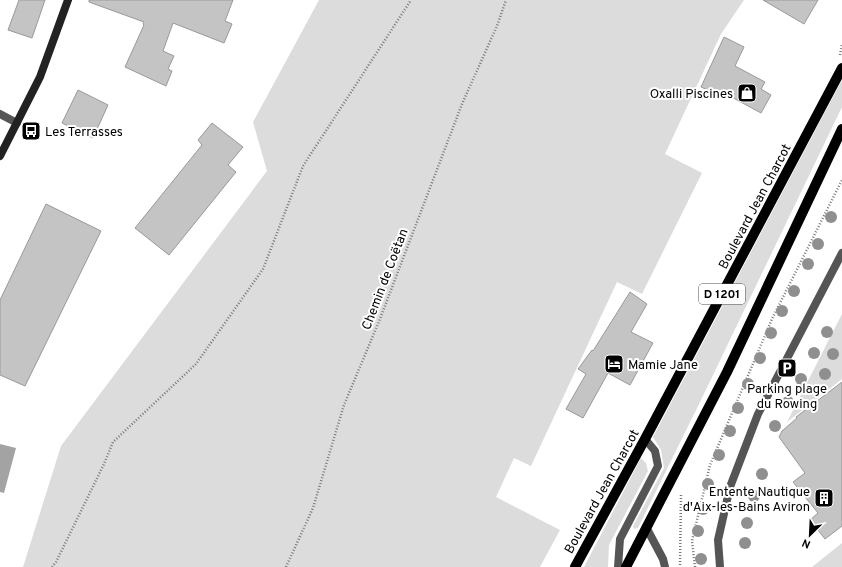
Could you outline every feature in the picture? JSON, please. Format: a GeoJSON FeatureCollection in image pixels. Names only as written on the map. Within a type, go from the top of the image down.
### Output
{"type":"FeatureCollection","features":[{"type":"Feature","properties":{"kind":"main road","name":"Boulevard Jean Charcot"},"geometry":{"type":"LineString","coordinates":[[575,567],[645,439],[842,68]]}},
{"type":"Feature","properties":{"kind":"main road","name":"D 1201"},"geometry":{"type":"LineString","coordinates":[[626,567],[682,462],[727,372],[842,129]]}},
{"type":"Feature","properties":{"kind":"street"},"geometry":{"type":"LineString","coordinates":[[0,156],[40,77],[68,0]]}},
{"type":"Feature","properties":{"kind":"street"},"geometry":{"type":"LineString","coordinates":[[0,114],[16,123]]}},
{"type":"Feature","properties":{"kind":"street"},"geometry":{"type":"LineString","coordinates":[[720,567],[718,540],[730,487],[755,421],[842,253]]}},
{"type":"Feature","properties":{"kind":"street"},"geometry":{"type":"LineString","coordinates":[[618,567],[620,540],[658,466],[655,451],[645,439]]}},
{"type":"Feature","properties":{"kind":"street"},"geometry":{"type":"LineString","coordinates":[[646,527],[663,559],[665,567]]}},
{"type":"Feature","properties":{"kind":"path"},"geometry":{"type":"LineString","coordinates":[[52,567],[56,562],[113,442],[196,364],[263,269],[303,166],[411,0]]}},
{"type":"Feature","properties":{"kind":"path","name":"Chemin de Coëtan"},"geometry":{"type":"LineString","coordinates":[[286,567],[313,508],[344,405],[380,319],[462,104],[497,26],[506,0]]}},
{"type":"Feature","properties":{"kind":"path"},"geometry":{"type":"LineString","coordinates":[[695,567],[692,541],[710,464],[772,319],[842,180]]}},
{"type":"Feature","properties":{"kind":"path"},"geometry":{"type":"LineString","coordinates":[[678,567],[680,564],[681,493]]}},
{"type":"Feature","properties":{"kind":"shaded area"},"geometry":{"type":"Polygon","coordinates":[[[319,0],[744,0],[721,34],[665,154],[702,173],[642,294],[617,282],[531,466],[514,458],[496,497],[560,530],[540,567],[23,567],[61,446],[267,171],[253,122],[319,0]]]}},
{"type":"Feature","properties":{"kind":"shaded area"},"geometry":{"type":"Polygon","coordinates":[[[842,80],[842,107],[638,528],[634,529],[633,526],[664,468],[661,450],[653,437],[842,80]]]}},
{"type":"Feature","properties":{"kind":"shaded area"},"geometry":{"type":"Polygon","coordinates":[[[842,314],[842,379],[787,422],[842,314]]]}},
{"type":"Feature","properties":{"kind":"shaded area"},"geometry":{"type":"Polygon","coordinates":[[[0,444],[16,448],[4,493],[0,492],[0,444]]]}},
{"type":"Feature","properties":{"kind":"shaded area"},"geometry":{"type":"Polygon","coordinates":[[[641,458],[646,463],[648,471],[609,545],[608,567],[584,567],[641,458]]]}},
{"type":"Feature","properties":{"kind":"shaded area"},"geometry":{"type":"Polygon","coordinates":[[[842,543],[842,567],[812,567],[842,543]]]}},
{"type":"Feature","properties":{"kind":"building"},"geometry":{"type":"Polygon","coordinates":[[[19,0],[45,0],[32,38],[8,30],[19,0]]]}},
{"type":"Feature","properties":{"kind":"building"},"geometry":{"type":"Polygon","coordinates":[[[89,0],[233,0],[225,21],[232,24],[224,43],[173,23],[163,51],[174,56],[168,69],[172,71],[166,86],[125,67],[144,22],[89,2],[89,0]]]}},
{"type":"Feature","properties":{"kind":"building"},"geometry":{"type":"Polygon","coordinates":[[[763,0],[818,0],[804,24],[763,0]]]}},
{"type":"Feature","properties":{"kind":"building"},"geometry":{"type":"Polygon","coordinates":[[[724,37],[744,47],[735,66],[765,82],[761,89],[771,95],[761,113],[726,94],[725,98],[701,87],[724,37]]]}},
{"type":"Feature","properties":{"kind":"building"},"geometry":{"type":"Polygon","coordinates":[[[78,90],[108,105],[93,138],[62,123],[78,90]]]}},
{"type":"Feature","properties":{"kind":"building"},"geometry":{"type":"Polygon","coordinates":[[[212,123],[243,147],[228,165],[236,172],[169,255],[135,228],[202,145],[198,140],[212,123]]]}},
{"type":"Feature","properties":{"kind":"building"},"geometry":{"type":"Polygon","coordinates":[[[46,204],[101,231],[25,386],[0,375],[0,300],[46,204]]]}},
{"type":"Feature","properties":{"kind":"building"},"geometry":{"type":"Polygon","coordinates":[[[630,292],[647,304],[631,332],[653,343],[630,385],[608,373],[583,418],[566,409],[586,374],[578,369],[592,350],[593,351],[630,292]]]}},
{"type":"Feature","properties":{"kind":"building"},"geometry":{"type":"Polygon","coordinates":[[[842,382],[842,526],[825,539],[810,520],[818,513],[793,482],[805,473],[779,437],[782,431],[797,418],[796,417],[842,382]]]}},
{"type":"Feature","properties":{"kind":"place","name":"Oxalli Piscines"},"geometry":{"type":"Point","coordinates":[747,93]}},
{"type":"Feature","properties":{"kind":"place","name":"Les Terrasses"},"geometry":{"type":"Point","coordinates":[31,131]}},
{"type":"Feature","properties":{"kind":"place","name":"Mamie Jane"},"geometry":{"type":"Point","coordinates":[614,364]}},
{"type":"Feature","properties":{"kind":"place","name":"Parking plage du Rowing"},"geometry":{"type":"Point","coordinates":[787,368]}},
{"type":"Feature","properties":{"kind":"place","name":"Entente Nautique d'Aix-les-Bains Aviron"},"geometry":{"type":"Point","coordinates":[824,498]}}]}
